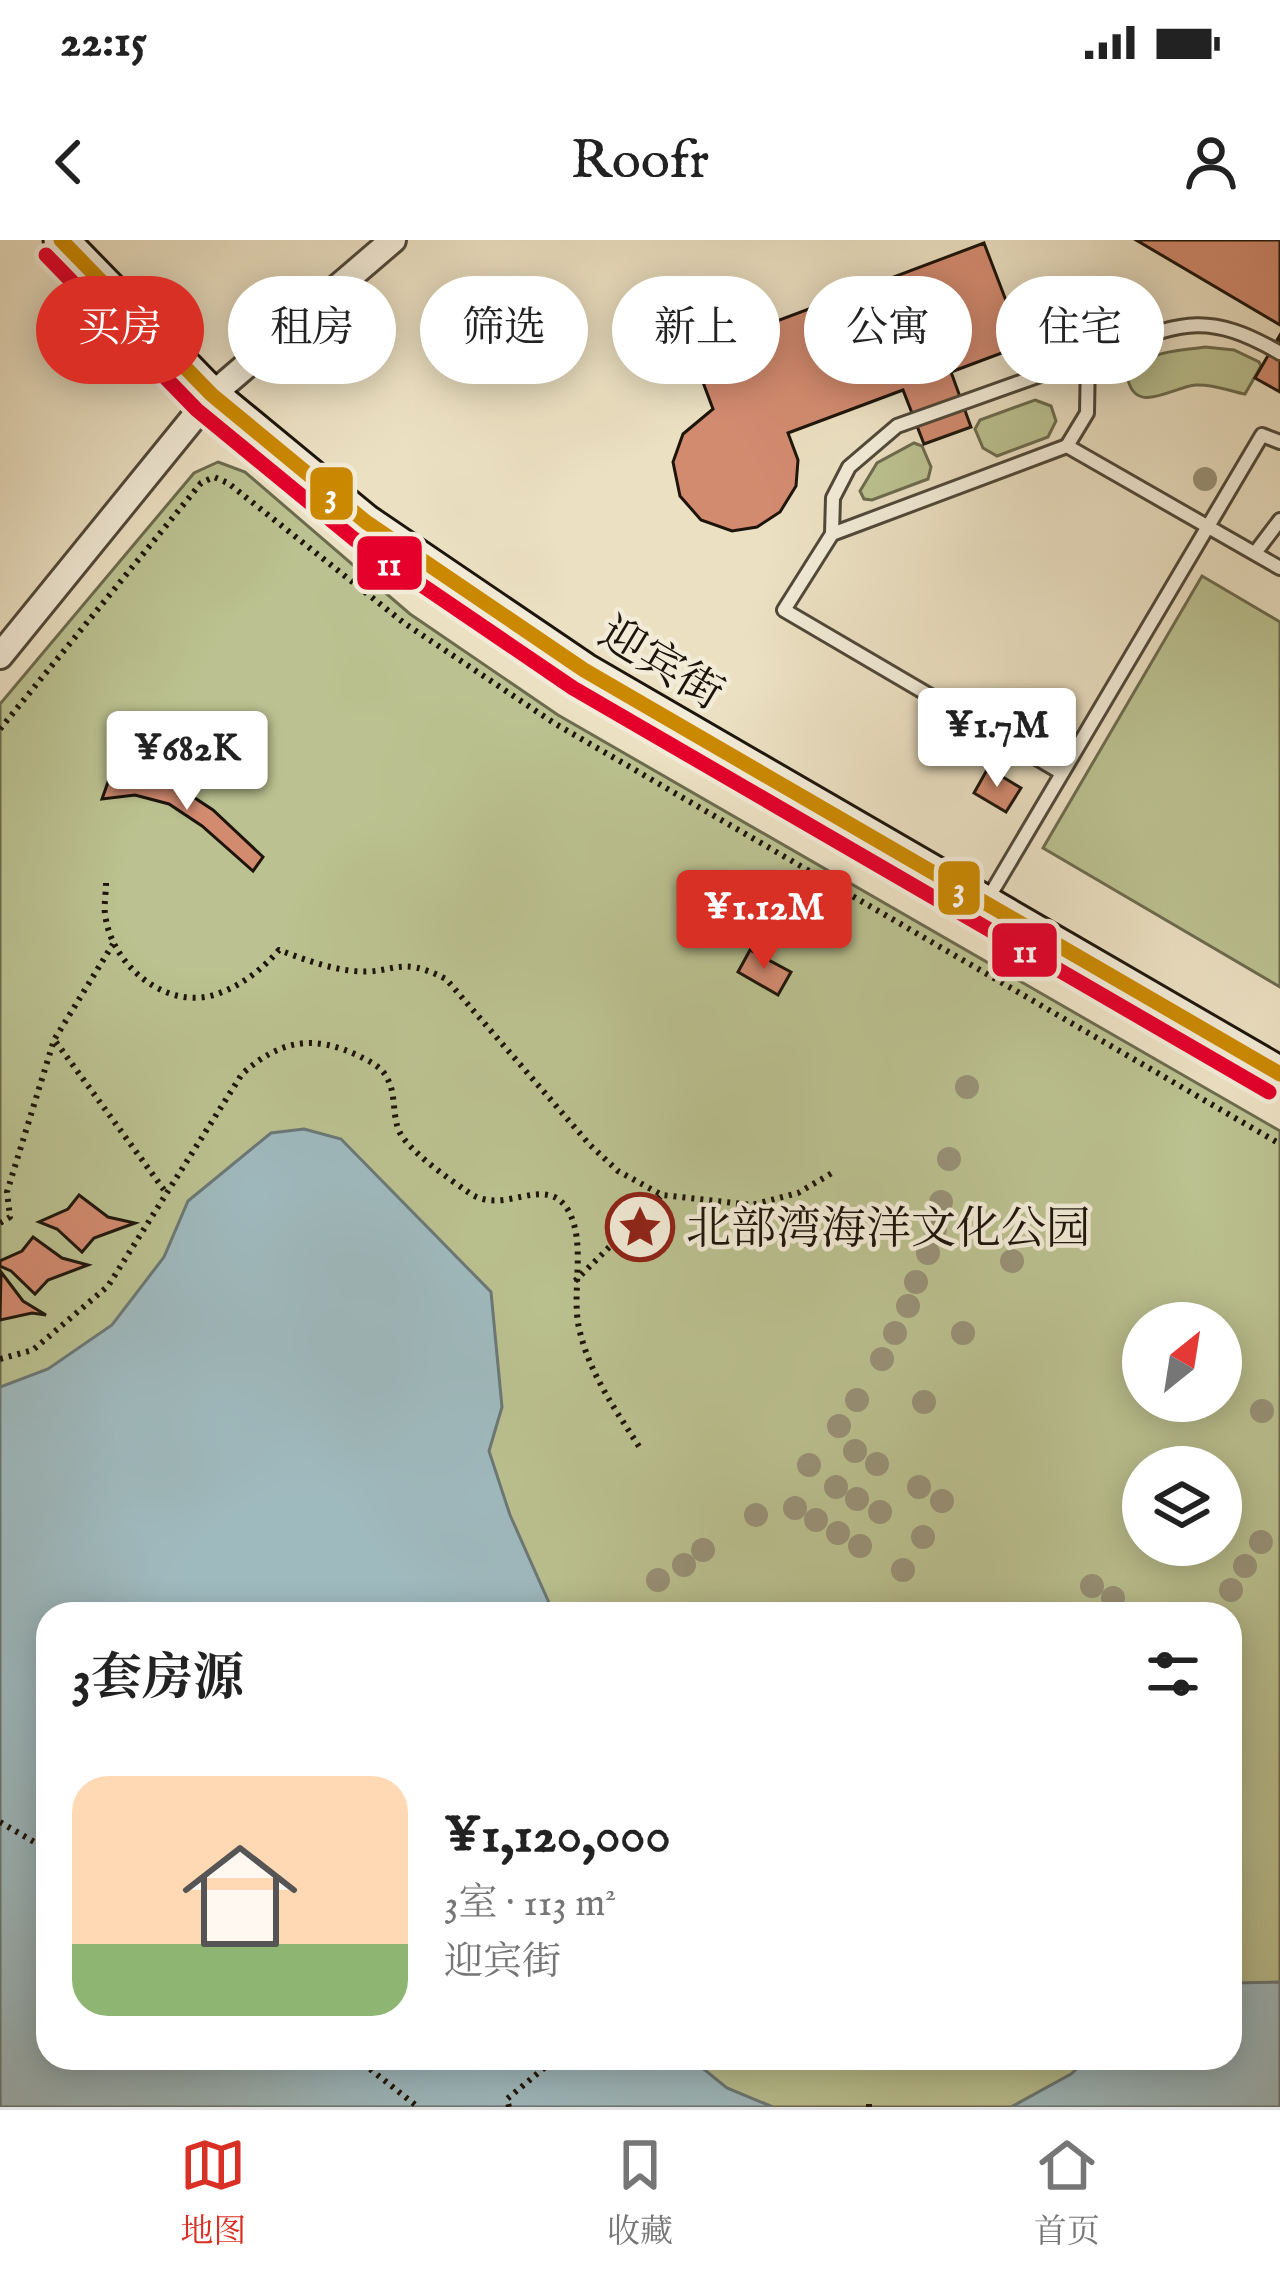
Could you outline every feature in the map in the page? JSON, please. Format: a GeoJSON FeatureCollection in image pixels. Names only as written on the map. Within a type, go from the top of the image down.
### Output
{"type":"FeatureCollection","features":[{"type":"Feature","properties":{"kind":"main road","name":"迎宾街"},"geometry":{"type":"LineString","coordinates":[[61,240],[212,394],[367,522],[584,670],[1280,1074]]}},
{"type":"Feature","properties":{"kind":"street"},"geometry":{"type":"LineString","coordinates":[[0,656],[212,394],[393,240]]}},
{"type":"Feature","properties":{"kind":"lane"},"geometry":{"type":"LineString","coordinates":[[1164,331],[1191,322],[1242,331],[1280,353]]}},
{"type":"Feature","properties":{"kind":"lane"},"geometry":{"type":"LineString","coordinates":[[1015,384],[897,426],[849,467],[833,497],[832,534],[784,610],[1062,773]]}},
{"type":"Feature","properties":{"kind":"lane"},"geometry":{"type":"LineString","coordinates":[[832,534],[1067,446],[1087,412],[1088,384]]}},
{"type":"Feature","properties":{"kind":"lane"},"geometry":{"type":"LineString","coordinates":[[986,903],[1262,435],[1280,442]]}},
{"type":"Feature","properties":{"kind":"lane"},"geometry":{"type":"LineString","coordinates":[[1067,446],[1280,568]]}},
{"type":"Feature","properties":{"kind":"lane"},"geometry":{"type":"LineString","coordinates":[[1256,554],[1278,521]]}},
{"type":"Feature","properties":{"kind":"path"},"geometry":{"type":"LineString","coordinates":[[0,729],[201,483],[214,477],[404,623],[554,723],[1280,1144]]}},
{"type":"Feature","properties":{"kind":"path"},"geometry":{"type":"LineString","coordinates":[[106,883],[105,918],[113,944],[133,971],[182,997],[207,997],[237,985],[279,950],[358,972],[419,965],[446,979],[590,1145],[618,1171],[662,1195],[752,1205],[798,1193],[832,1173]]}},
{"type":"Feature","properties":{"kind":"path"},"geometry":{"type":"LineString","coordinates":[[0,1223],[10,1217],[7,1192],[54,1040],[113,944]]}},
{"type":"Feature","properties":{"kind":"path"},"geometry":{"type":"LineString","coordinates":[[54,1040],[167,1194]]}},
{"type":"Feature","properties":{"kind":"path"},"geometry":{"type":"LineString","coordinates":[[0,1358],[33,1350],[108,1286],[242,1074],[259,1059],[307,1040],[331,1043],[387,1075],[396,1125],[404,1139],[472,1196],[489,1203],[532,1193],[551,1194],[567,1207],[576,1232],[579,1328],[598,1380],[642,1451]]}},
{"type":"Feature","properties":{"kind":"path"},"geometry":{"type":"LineString","coordinates":[[574,1281],[662,1195]]}},
{"type":"Feature","properties":{"kind":"path"},"geometry":{"type":"LineString","coordinates":[[0,1822],[36,1843]]}},
{"type":"Feature","properties":{"kind":"path"},"geometry":{"type":"LineString","coordinates":[[371,2070],[418,2107]]}},
{"type":"Feature","properties":{"kind":"path"},"geometry":{"type":"LineString","coordinates":[[509,2107],[506,2099],[541,2070]]}},
{"type":"Feature","properties":{"kind":"green space"},"geometry":{"type":"Polygon","coordinates":[[[1234,350],[1261,366],[1245,394],[1203,385],[1139,396],[1130,384],[1164,384],[1164,353],[1234,350]]]}},
{"type":"Feature","properties":{"kind":"green space"},"geometry":{"type":"Polygon","coordinates":[[[1035,400],[1051,406],[1056,421],[1048,437],[997,456],[983,448],[975,429],[980,420],[1035,400]]]}},
{"type":"Feature","properties":{"kind":"green space"},"geometry":{"type":"Polygon","coordinates":[[[914,443],[922,446],[931,467],[928,479],[864,499],[860,491],[877,463],[914,443]]]}},
{"type":"Feature","properties":{"kind":"green space","name":"北部湾海洋文化公园"},"geometry":{"type":"Polygon","coordinates":[[[218,462],[245,472],[410,614],[558,715],[1280,1131],[1280,2107],[0,2107],[0,704],[194,473],[218,462]]]}},
{"type":"Feature","properties":{"kind":"green space"},"geometry":{"type":"Polygon","coordinates":[[[1202,576],[1280,622],[1280,987],[1043,848],[1202,576]]]}},
{"type":"Feature","properties":{"kind":"water"},"geometry":{"type":"Polygon","coordinates":[[[304,1129],[341,1139],[491,1292],[502,1407],[489,1451],[510,1515],[549,1602],[36,1602],[36,2070],[705,2070],[727,2088],[773,2107],[0,2107],[0,1387],[48,1369],[112,1325],[164,1257],[188,1201],[271,1133],[304,1129]]]}},
{"type":"Feature","properties":{"kind":"water"},"geometry":{"type":"Polygon","coordinates":[[[1280,1982],[1280,2107],[1011,2107],[1075,2070],[1242,2070],[1242,1983],[1280,1982]]]}},
{"type":"Feature","properties":{"kind":"building"},"geometry":{"type":"Polygon","coordinates":[[[1136,240],[1280,240],[1280,325],[1136,240]]]}},
{"type":"Feature","properties":{"kind":"building"},"geometry":{"type":"Polygon","coordinates":[[[984,243],[997,276],[996,355],[972,364],[972,276],[896,276],[984,243]]]}},
{"type":"Feature","properties":{"kind":"building"},"geometry":{"type":"Polygon","coordinates":[[[804,311],[804,384],[955,384],[971,427],[924,444],[903,390],[788,433],[798,460],[796,486],[780,512],[757,527],[732,531],[701,520],[680,496],[673,462],[683,434],[713,409],[704,384],[780,384],[780,320],[804,311]]]}},
{"type":"Feature","properties":{"kind":"building"},"geometry":{"type":"Polygon","coordinates":[[[1280,335],[1280,392],[1255,378],[1280,335]]]}},
{"type":"Feature","properties":{"kind":"building"},"geometry":{"type":"Polygon","coordinates":[[[988,768],[1021,788],[1006,812],[974,793],[988,768]]]}},
{"type":"Feature","properties":{"kind":"building"},"geometry":{"type":"Polygon","coordinates":[[[141,777],[178,787],[213,810],[263,857],[253,871],[169,804],[135,795],[102,799],[108,782],[141,777]]]}},
{"type":"Feature","properties":{"kind":"building"},"geometry":{"type":"Polygon","coordinates":[[[750,950],[791,972],[778,995],[738,972],[750,950]]]}},
{"type":"Feature","properties":{"kind":"building"},"geometry":{"type":"Polygon","coordinates":[[[79,1195],[108,1217],[135,1223],[94,1238],[82,1252],[57,1229],[39,1222],[68,1209],[79,1195]]]}},
{"type":"Feature","properties":{"kind":"building"},"geometry":{"type":"Polygon","coordinates":[[[33,1237],[62,1258],[88,1265],[48,1280],[35,1294],[0,1266],[0,1261],[22,1251],[33,1237]]]}},
{"type":"Feature","properties":{"kind":"building"},"geometry":{"type":"Polygon","coordinates":[[[1,1272],[23,1301],[46,1315],[0,1320],[1,1272]]]}},
{"type":"Feature","properties":{"kind":"transit line","name":"3"},"geometry":{"type":"LineString","coordinates":[[61,240],[212,395],[366,522],[584,670],[1280,1074]]}},
{"type":"Feature","properties":{"kind":"transit line","name":"11"},"geometry":{"type":"LineString","coordinates":[[46,255],[197,410],[354,539],[573,688],[1269,1092]]}},
{"type":"Feature","properties":{"kind":"place","name":"北部湾海洋文化公园"},"geometry":{"type":"Point","coordinates":[640,1227]}}]}
